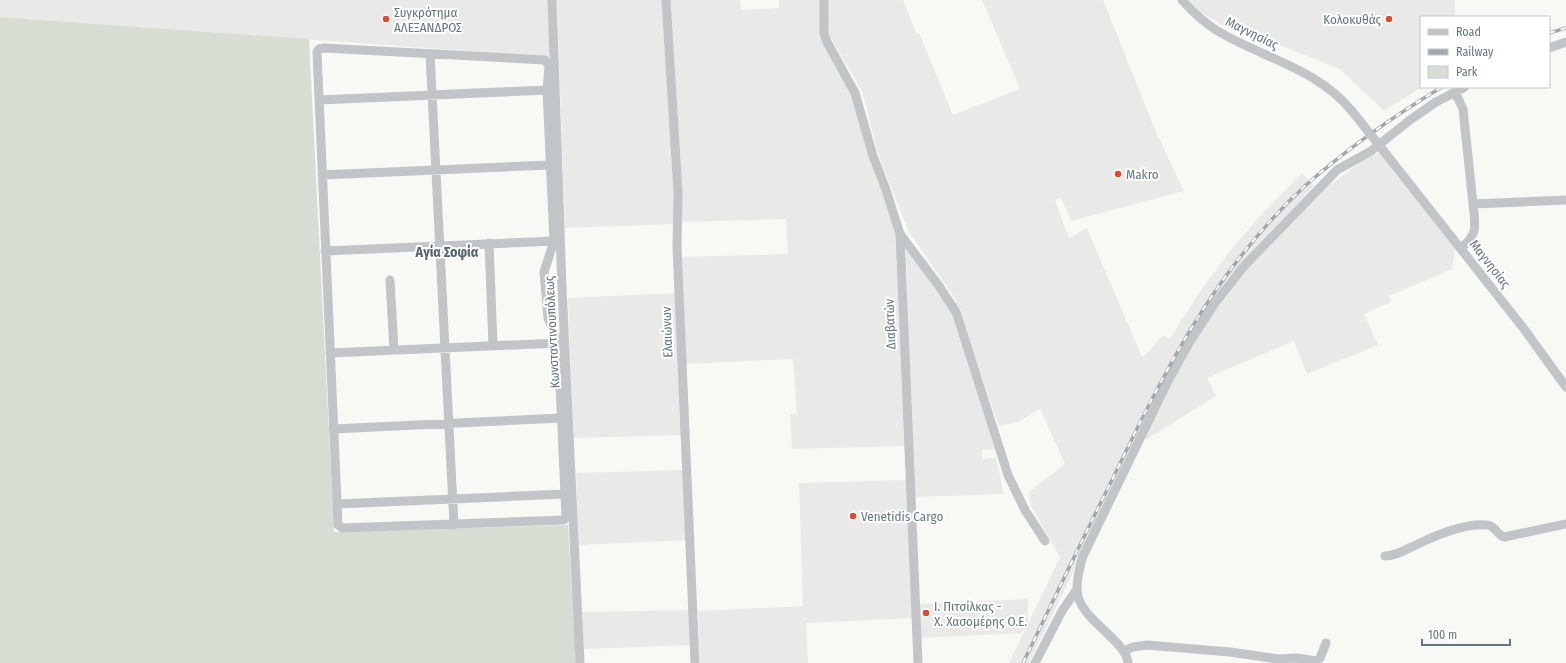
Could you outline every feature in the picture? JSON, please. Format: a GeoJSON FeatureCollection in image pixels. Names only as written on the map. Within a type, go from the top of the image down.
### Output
{"type":"FeatureCollection","features":[{"type":"Feature","properties":{"kind":"street","name":"Κωνσταντινουπόλεως"},"geometry":{"type":"LineString","coordinates":[[552,0],[562,288],[580,663]]}},
{"type":"Feature","properties":{"kind":"street","name":"Ελαιώνων"},"geometry":{"type":"LineString","coordinates":[[666,0],[678,193],[677,247],[695,663]]}},
{"type":"Feature","properties":{"kind":"street","name":"Διαβατών"},"geometry":{"type":"LineString","coordinates":[[824,0],[824,33],[827,42],[856,93],[873,156],[900,234],[918,663]]}},
{"type":"Feature","properties":{"kind":"street","name":"Μαγνησίας"},"geometry":{"type":"LineString","coordinates":[[1182,0],[1205,22],[1217,30],[1249,47],[1301,70],[1318,80],[1340,97],[1544,354],[1566,387]]}},
{"type":"Feature","properties":{"kind":"street"},"geometry":{"type":"LineString","coordinates":[[1550,48],[1566,42]]}},
{"type":"Feature","properties":{"kind":"street"},"geometry":{"type":"LineString","coordinates":[[319,48],[545,60],[549,66],[547,90],[554,241],[544,272],[548,318],[558,343],[566,516],[564,520],[339,528],[333,429],[317,52],[319,48]]}},
{"type":"Feature","properties":{"kind":"street"},"geometry":{"type":"LineString","coordinates":[[430,54],[454,525]]}},
{"type":"Feature","properties":{"kind":"street"},"geometry":{"type":"LineString","coordinates":[[1326,643],[1318,660],[1297,658],[1278,661],[1230,652],[1147,645],[1133,647],[1127,658],[1087,612],[1079,598],[1077,589],[1083,556],[1167,383],[1189,344],[1215,303],[1245,265],[1337,170],[1371,151],[1410,120],[1463,88]]}},
{"type":"Feature","properties":{"kind":"street"},"geometry":{"type":"LineString","coordinates":[[319,100],[547,90]]}},
{"type":"Feature","properties":{"kind":"street"},"geometry":{"type":"LineString","coordinates":[[1453,93],[1458,98],[1463,109],[1473,204],[1474,233],[1467,243],[1461,248]]}},
{"type":"Feature","properties":{"kind":"street"},"geometry":{"type":"LineString","coordinates":[[322,175],[550,165]]}},
{"type":"Feature","properties":{"kind":"street"},"geometry":{"type":"LineString","coordinates":[[1473,204],[1566,200]]}},
{"type":"Feature","properties":{"kind":"street"},"geometry":{"type":"LineString","coordinates":[[900,234],[939,286],[956,312],[1008,475],[1025,510],[1044,541]]}},
{"type":"Feature","properties":{"kind":"street"},"geometry":{"type":"LineString","coordinates":[[325,250],[554,241]]}},
{"type":"Feature","properties":{"kind":"street"},"geometry":{"type":"LineString","coordinates":[[489,243],[493,345]]}},
{"type":"Feature","properties":{"kind":"street"},"geometry":{"type":"LineString","coordinates":[[390,280],[394,350]]}},
{"type":"Feature","properties":{"kind":"street"},"geometry":{"type":"LineString","coordinates":[[545,288],[562,288]]}},
{"type":"Feature","properties":{"kind":"street"},"geometry":{"type":"LineString","coordinates":[[330,353],[558,343]]}},
{"type":"Feature","properties":{"kind":"street"},"geometry":{"type":"LineString","coordinates":[[333,429],[562,418]]}},
{"type":"Feature","properties":{"kind":"street"},"geometry":{"type":"LineString","coordinates":[[337,504],[565,494]]}},
{"type":"Feature","properties":{"kind":"street"},"geometry":{"type":"LineString","coordinates":[[1385,556],[1399,554],[1411,547],[1451,530],[1487,525],[1494,528],[1504,537],[1566,524]]}},
{"type":"Feature","properties":{"kind":"street"},"geometry":{"type":"LineString","coordinates":[[1035,663],[1062,611],[1077,589]]}},
{"type":"Feature","properties":{"kind":"shaded area"},"geometry":{"type":"Polygon","coordinates":[[[0,0],[548,0],[550,57],[0,17],[0,0]]]}},
{"type":"Feature","properties":{"kind":"shaded area"},"geometry":{"type":"Polygon","coordinates":[[[557,0],[664,0],[675,224],[565,228],[557,0]]]}},
{"type":"Feature","properties":{"kind":"shaded area"},"geometry":{"type":"Polygon","coordinates":[[[669,0],[740,0],[741,10],[779,8],[779,0],[822,0],[822,32],[850,83],[897,232],[906,446],[792,449],[790,414],[797,414],[793,359],[686,364],[680,257],[788,254],[786,219],[681,222],[669,0]]]}},
{"type":"Feature","properties":{"kind":"shaded area"},"geometry":{"type":"Polygon","coordinates":[[[829,0],[903,0],[916,33],[919,33],[953,115],[1020,89],[982,0],[1103,0],[1156,132],[1184,191],[1071,221],[1061,198],[1055,200],[1069,238],[1087,228],[1141,355],[1144,357],[1163,335],[1170,339],[1199,293],[1229,252],[1259,217],[1302,173],[1314,186],[1243,263],[1167,379],[1029,663],[1009,663],[1060,557],[1031,506],[1029,492],[1065,464],[1040,409],[1018,422],[999,426],[954,297],[909,232],[879,157],[862,91],[829,35],[829,0]]]}},
{"type":"Feature","properties":{"kind":"shaded area"},"geometry":{"type":"Polygon","coordinates":[[[1189,0],[1455,0],[1455,16],[1420,16],[1420,88],[1384,111],[1340,69],[1284,47],[1227,28],[1202,13],[1189,0]]]}},
{"type":"Feature","properties":{"kind":"shaded area"},"geometry":{"type":"Polygon","coordinates":[[[1380,152],[1456,245],[1452,269],[1389,296],[1391,302],[1364,314],[1378,345],[1307,374],[1294,341],[1207,378],[1216,396],[1147,439],[1144,436],[1183,359],[1208,318],[1248,266],[1326,188],[1365,159],[1380,152]]]}},
{"type":"Feature","properties":{"kind":"shaded area"},"geometry":{"type":"Polygon","coordinates":[[[906,250],[912,253],[948,302],[995,449],[982,450],[982,459],[996,458],[1004,494],[914,497],[906,250]]]}},
{"type":"Feature","properties":{"kind":"shaded area"},"geometry":{"type":"Polygon","coordinates":[[[677,293],[683,435],[574,438],[568,298],[677,293]]]}},
{"type":"Feature","properties":{"kind":"shaded area"},"geometry":{"type":"Polygon","coordinates":[[[685,470],[688,540],[579,545],[576,473],[685,470]]]}},
{"type":"Feature","properties":{"kind":"shaded area"},"geometry":{"type":"Polygon","coordinates":[[[907,480],[914,618],[806,623],[808,663],[700,663],[698,611],[803,606],[799,483],[907,480]]]}},
{"type":"Feature","properties":{"kind":"shaded area"},"geometry":{"type":"Polygon","coordinates":[[[1028,599],[1028,622],[1022,633],[920,638],[918,604],[1028,599]]]}},
{"type":"Feature","properties":{"kind":"shaded area"},"geometry":{"type":"Polygon","coordinates":[[[690,610],[692,645],[584,649],[582,612],[690,610]]]}},
{"type":"Feature","properties":{"kind":"green space"},"geometry":{"type":"Polygon","coordinates":[[[0,17],[309,39],[334,532],[568,525],[576,663],[0,663],[0,17]]]}},
{"type":"Feature","properties":{"kind":"railway"},"geometry":{"type":"LineString","coordinates":[[1550,33],[1566,28]]}},
{"type":"Feature","properties":{"kind":"railway"},"geometry":{"type":"LineString","coordinates":[[1023,663],[1153,397],[1196,321],[1220,285],[1246,250],[1274,217],[1306,185],[1338,158],[1372,133],[1406,109],[1440,88]]}},
{"type":"Feature","properties":{"kind":"place","name":"Συγκρότημα ΑΛΕΞΑΝΔΡΟΣ"},"geometry":{"type":"Point","coordinates":[386,19]}},
{"type":"Feature","properties":{"kind":"place","name":"Κολοκυθάς"},"geometry":{"type":"Point","coordinates":[1389,19]}},
{"type":"Feature","properties":{"kind":"place","name":"Makro"},"geometry":{"type":"Point","coordinates":[1118,174]}},
{"type":"Feature","properties":{"kind":"place","name":"Venetidis Cargo"},"geometry":{"type":"Point","coordinates":[853,516]}},
{"type":"Feature","properties":{"kind":"place","name":"Ι. Πιτσίλκας - Χ. Χασομέρης Ο.Ε."},"geometry":{"type":"Point","coordinates":[926,613]}},
{"type":"Feature","properties":{"kind":"district","name":"Αγία Σοφία"},"geometry":{"type":"Point","coordinates":[447,252]}}]}
